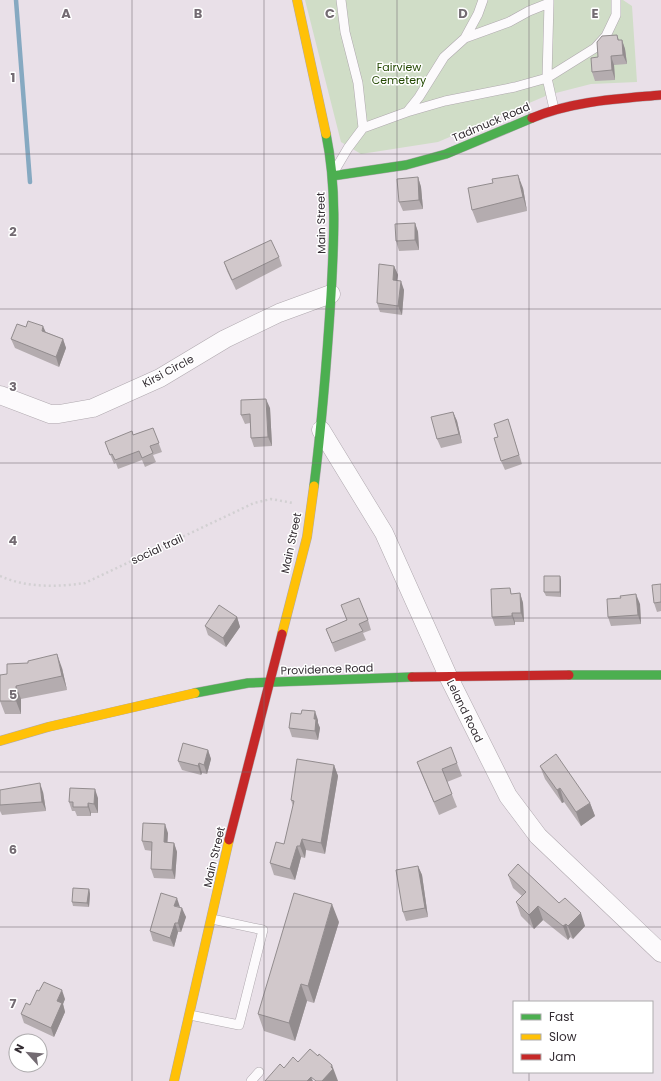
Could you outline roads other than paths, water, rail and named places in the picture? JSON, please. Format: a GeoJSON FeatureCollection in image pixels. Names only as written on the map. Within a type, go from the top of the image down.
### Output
{"type":"FeatureCollection","features":[{"type":"Feature","properties":{"kind":"main road","name":"Main Street"},"geometry":{"type":"LineString","coordinates":[[174,1081],[268,683],[307,537],[321,430],[332,294],[334,233],[332,176],[327,140],[297,0]]}},
{"type":"Feature","properties":{"kind":"main road","name":"Tadmuck Road"},"geometry":{"type":"LineString","coordinates":[[332,176],[406,165],[446,154],[554,109],[596,100],[661,95]]}},
{"type":"Feature","properties":{"kind":"main road","name":"Providence Road"},"geometry":{"type":"LineString","coordinates":[[0,741],[169,698],[248,683],[448,676],[661,675]]}},
{"type":"Feature","properties":{"kind":"street","name":"Kirsi Circle"},"geometry":{"type":"LineString","coordinates":[[0,395],[50,414],[59,414],[93,408],[160,378],[225,339],[279,314],[332,294]]}},
{"type":"Feature","properties":{"kind":"street","name":"Leland Road"},"geometry":{"type":"LineString","coordinates":[[321,430],[384,533],[448,676],[508,796],[533,830],[661,953]]}},
{"type":"Feature","properties":{"kind":"lane"},"geometry":{"type":"LineString","coordinates":[[341,0],[345,32],[358,82],[363,128]]}},
{"type":"Feature","properties":{"kind":"lane"},"geometry":{"type":"LineString","coordinates":[[407,112],[419,97],[444,58],[465,38],[478,14],[482,0]]}},
{"type":"Feature","properties":{"kind":"lane"},"geometry":{"type":"LineString","coordinates":[[332,176],[348,148],[363,128],[407,112],[445,101],[515,87],[547,78],[595,48],[606,36],[616,15],[616,0]]}},
{"type":"Feature","properties":{"kind":"lane"},"geometry":{"type":"LineString","coordinates":[[465,38],[509,22],[549,2],[547,78],[554,109]]}},
{"type":"Feature","properties":{"kind":"lane"},"geometry":{"type":"LineString","coordinates":[[190,1015],[239,1025],[264,930],[212,919]]}},
{"type":"Feature","properties":{"kind":"lane"},"geometry":{"type":"LineString","coordinates":[[252,1081],[259,1072]]}},
{"type":"Feature","properties":{"kind":"waterway"},"geometry":{"type":"LineString","coordinates":[[16,0],[30,182]]}},
{"type":"Feature","properties":{"kind":"park label","name":"Fairview Cemetery"},"geometry":{"type":"Point","coordinates":[399,73]}}]}
